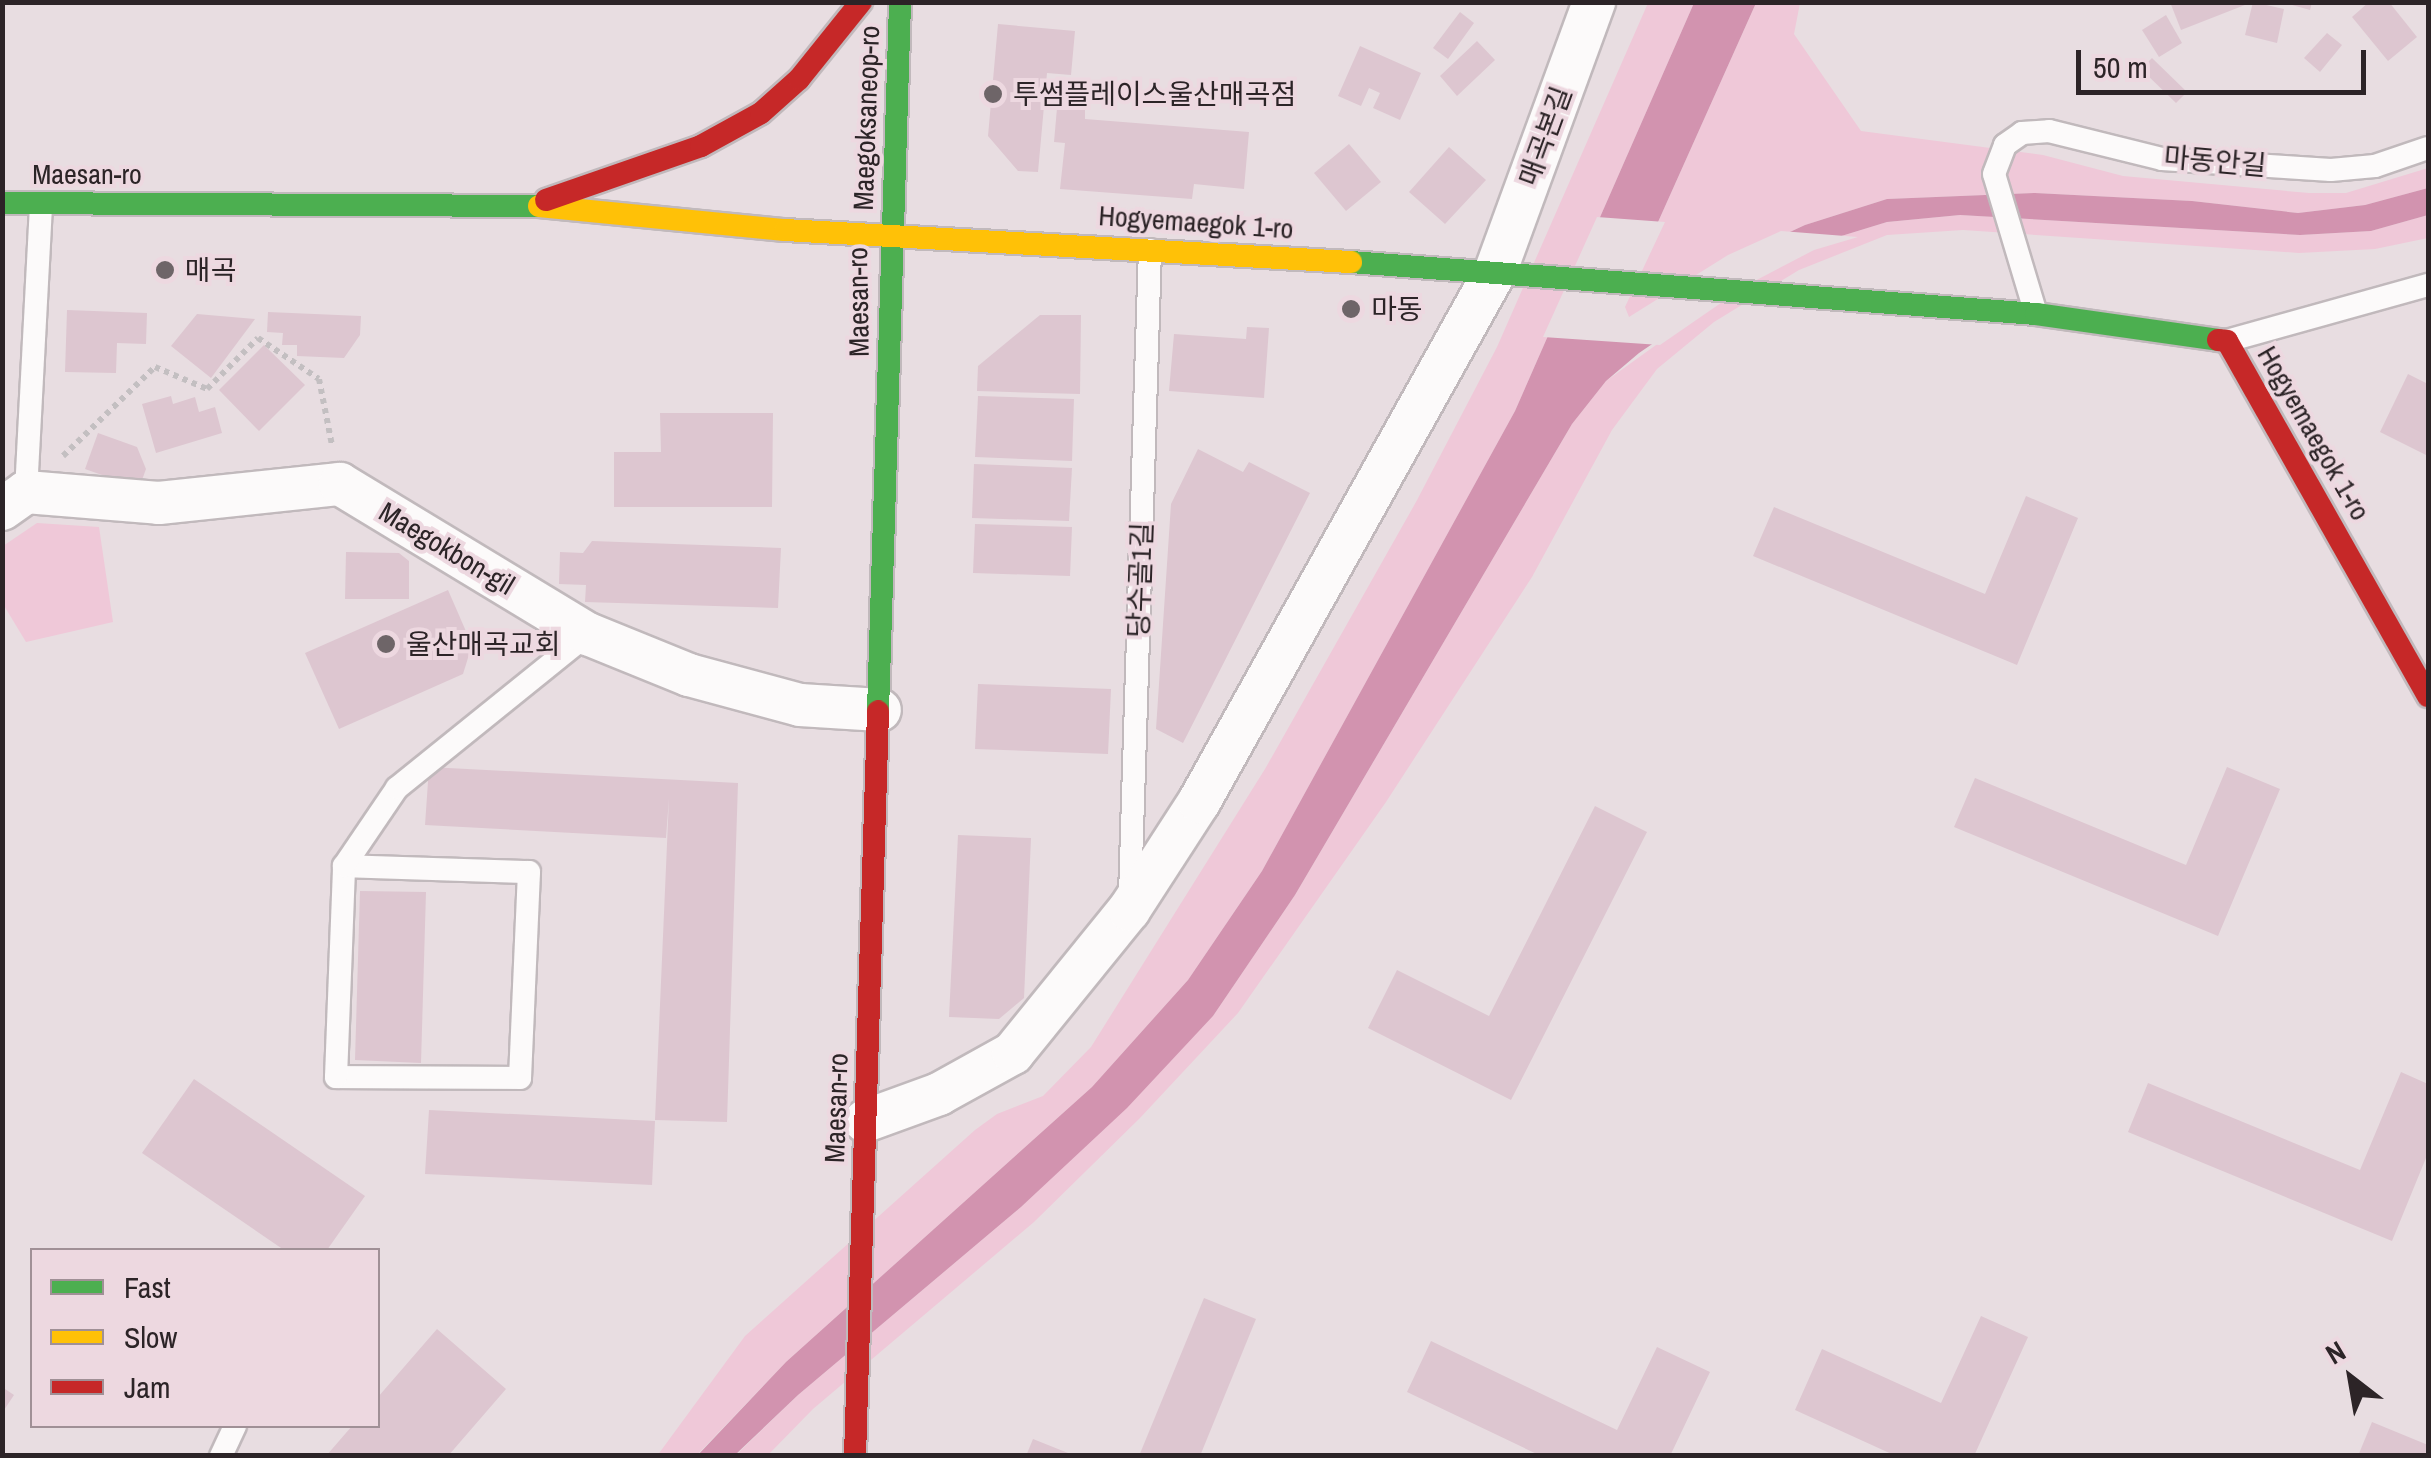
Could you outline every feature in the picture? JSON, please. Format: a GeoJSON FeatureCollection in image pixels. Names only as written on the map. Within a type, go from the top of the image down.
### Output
{"type":"FeatureCollection","features":[{"type":"Feature","properties":{"kind":"street"},"geometry":{"type":"LineString","coordinates":[[532,205],[701,146],[760,113],[800,79],[861,2]]}},
{"type":"Feature","properties":{"kind":"street","name":"Maegoksaneop-ro"},"geometry":{"type":"LineString","coordinates":[[892,235],[900,2]]}},
{"type":"Feature","properties":{"kind":"street","name":"매곡본길"},"geometry":{"type":"LineString","coordinates":[[864,1121],[939,1094],[1014,1053],[1129,910],[1199,802],[1496,270],[1594,2]]}},
{"type":"Feature","properties":{"kind":"street","name":"Maesan-ro"},"geometry":{"type":"LineString","coordinates":[[2,203],[532,205],[892,235],[855,1456]]}},
{"type":"Feature","properties":{"kind":"street","name":"Hogyemaegok 1-ro"},"geometry":{"type":"LineString","coordinates":[[892,235],[1496,270],[1887,301],[2036,314],[2227,341],[2428,696]]}},
{"type":"Feature","properties":{"kind":"street"},"geometry":{"type":"LineString","coordinates":[[14,500],[159,503],[340,484]]}},
{"type":"Feature","properties":{"kind":"street","name":"Maegokbon-gil"},"geometry":{"type":"LineString","coordinates":[[340,484],[588,634],[690,675],[800,705],[880,710]]}},
{"type":"Feature","properties":{"kind":"lane","name":"마동안길"},"geometry":{"type":"LineString","coordinates":[[2036,314],[1994,174],[2005,144],[2022,134],[2049,132],[2162,159],[2331,170],[2375,166],[2428,148]]}},
{"type":"Feature","properties":{"kind":"lane"},"geometry":{"type":"LineString","coordinates":[[14,500],[41,204]]}},
{"type":"Feature","properties":{"kind":"lane","name":"당수골1길"},"geometry":{"type":"LineString","coordinates":[[1129,910],[1150,250]]}},
{"type":"Feature","properties":{"kind":"lane"},"geometry":{"type":"LineString","coordinates":[[2227,341],[2362,300],[2428,285]]}},
{"type":"Feature","properties":{"kind":"lane"},"geometry":{"type":"LineString","coordinates":[[344,866],[530,872],[520,1078],[336,1077],[344,866],[398,788],[588,634]]}},
{"type":"Feature","properties":{"kind":"lane"},"geometry":{"type":"LineString","coordinates":[[221,1456],[233,1428]]}},
{"type":"Feature","properties":{"kind":"path"},"geometry":{"type":"LineString","coordinates":[[14,500],[155,367],[207,390],[258,338],[319,379],[340,484]]}},
{"type":"Feature","properties":{"kind":"shaded area"},"geometry":{"type":"Polygon","coordinates":[[[1648,3],[1694,3],[1515,411],[1262,871],[1188,980],[1092,1087],[786,1362],[697,1455],[657,1456],[745,1336],[975,1130],[997,1114],[1043,1096],[1091,1047],[1265,769],[1416,502],[1497,347],[1648,3]]]}},
{"type":"Feature","properties":{"kind":"shaded area"},"geometry":{"type":"Polygon","coordinates":[[[1694,3],[1756,3],[1620,307],[1627,325],[1731,259],[1805,225],[1887,199],[2035,193],[2192,201],[2298,213],[2365,205],[2428,188],[2428,215],[2371,231],[2300,235],[1960,215],[1887,222],[1812,245],[1745,281],[1639,353],[1606,381],[1572,424],[1295,895],[1213,1016],[1127,1108],[1021,1207],[798,1395],[735,1455],[697,1456],[786,1362],[1092,1087],[1188,980],[1262,871],[1515,411],[1694,3]]]}},
{"type":"Feature","properties":{"kind":"shaded area"},"geometry":{"type":"Polygon","coordinates":[[[1756,3],[1800,3],[1794,34],[1861,131],[2043,155],[2123,176],[2309,193],[2346,193],[2428,168],[2428,188],[2365,205],[2298,213],[2192,201],[2035,193],[1887,199],[1805,225],[1731,259],[1626,325],[1620,307],[1756,3]]]}},
{"type":"Feature","properties":{"kind":"shaded area"},"geometry":{"type":"Polygon","coordinates":[[[1960,215],[2300,235],[2371,231],[2428,215],[2428,238],[2375,249],[2299,253],[1963,230],[1887,235],[1799,270],[1714,322],[1657,369],[1612,430],[1532,577],[1386,802],[1238,1013],[1140,1118],[1034,1222],[813,1409],[768,1455],[735,1456],[798,1395],[1021,1207],[1126,1108],[1213,1016],[1295,895],[1572,424],[1606,381],[1745,281],[1812,245],[1887,222],[1960,215]]]}},
{"type":"Feature","properties":{"kind":"shaded area"},"geometry":{"type":"Polygon","coordinates":[[[37,523],[99,527],[113,622],[26,642],[3,604],[3,546],[37,523]]]}},
{"type":"Feature","properties":{"kind":"pier"},"geometry":{"type":"Polygon","coordinates":[[[1597,217],[1665,222],[1625,307],[1629,317],[1728,255],[1781,231],[1858,237],[1814,250],[1747,285],[1660,345],[1543,337],[1597,217]]]}},
{"type":"Feature","properties":{"kind":"building"},"geometry":{"type":"Polygon","coordinates":[[[2170,2],[2250,2],[2250,3],[2181,30],[2170,2]]]}},
{"type":"Feature","properties":{"kind":"building"},"geometry":{"type":"Polygon","coordinates":[[[2253,2],[2284,9],[2277,43],[2245,35],[2253,2]]]}},
{"type":"Feature","properties":{"kind":"building"},"geometry":{"type":"Polygon","coordinates":[[[2282,2],[2312,2],[2310,10],[2282,2]]]}},
{"type":"Feature","properties":{"kind":"building"},"geometry":{"type":"Polygon","coordinates":[[[2369,2],[2389,2],[2417,37],[2388,61],[2352,17],[2369,2]]]}},
{"type":"Feature","properties":{"kind":"building"},"geometry":{"type":"Polygon","coordinates":[[[1460,12],[1474,23],[1448,59],[1433,48],[1460,12]]]}},
{"type":"Feature","properties":{"kind":"building"},"geometry":{"type":"Polygon","coordinates":[[[2166,15],[2182,43],[2159,57],[2142,30],[2166,15]]]}},
{"type":"Feature","properties":{"kind":"building"},"geometry":{"type":"Polygon","coordinates":[[[998,24],[1075,31],[1071,75],[1047,73],[1038,172],[1018,171],[988,136],[998,24]]]}},
{"type":"Feature","properties":{"kind":"building"},"geometry":{"type":"Polygon","coordinates":[[[2327,33],[2342,45],[2320,72],[2304,58],[2327,33]]]}},
{"type":"Feature","properties":{"kind":"building"},"geometry":{"type":"Polygon","coordinates":[[[1477,41],[1495,60],[1457,96],[1440,76],[1477,41]]]}},
{"type":"Feature","properties":{"kind":"building"},"geometry":{"type":"Polygon","coordinates":[[[1360,46],[1421,73],[1400,120],[1373,108],[1380,93],[1369,88],[1361,106],[1338,96],[1360,46]]]}},
{"type":"Feature","properties":{"kind":"building"},"geometry":{"type":"Polygon","coordinates":[[[2152,58],[2187,92],[2176,103],[2141,69],[2152,58]]]}},
{"type":"Feature","properties":{"kind":"building"},"geometry":{"type":"Polygon","coordinates":[[[1057,108],[1085,110],[1085,119],[1249,132],[1244,189],[1194,184],[1192,199],[1060,189],[1065,143],[1054,142],[1057,108]]]}},
{"type":"Feature","properties":{"kind":"building"},"geometry":{"type":"Polygon","coordinates":[[[1349,144],[1381,182],[1346,211],[1314,173],[1349,144]]]}},
{"type":"Feature","properties":{"kind":"building"},"geometry":{"type":"Polygon","coordinates":[[[1449,147],[1486,180],[1445,224],[1409,192],[1449,147]]]}},
{"type":"Feature","properties":{"kind":"building"},"geometry":{"type":"Polygon","coordinates":[[[67,310],[147,313],[146,344],[117,343],[116,373],[65,372],[67,310]]]}},
{"type":"Feature","properties":{"kind":"building"},"geometry":{"type":"Polygon","coordinates":[[[268,312],[361,316],[360,335],[344,358],[297,356],[297,345],[282,345],[283,333],[267,332],[268,312]]]}},
{"type":"Feature","properties":{"kind":"building"},"geometry":{"type":"Polygon","coordinates":[[[197,314],[255,319],[211,378],[171,346],[197,314]]]}},
{"type":"Feature","properties":{"kind":"building"},"geometry":{"type":"Polygon","coordinates":[[[1040,315],[1081,315],[1080,394],[977,391],[978,366],[1040,315]]]}},
{"type":"Feature","properties":{"kind":"building"},"geometry":{"type":"Polygon","coordinates":[[[1247,327],[1269,328],[1264,398],[1169,391],[1174,334],[1246,339],[1247,327]]]}},
{"type":"Feature","properties":{"kind":"building"},"geometry":{"type":"Polygon","coordinates":[[[264,345],[305,385],[259,431],[219,390],[264,345]]]}},
{"type":"Feature","properties":{"kind":"building"},"geometry":{"type":"Polygon","coordinates":[[[2408,374],[2428,384],[2428,456],[2380,432],[2408,374]]]}},
{"type":"Feature","properties":{"kind":"building"},"geometry":{"type":"Polygon","coordinates":[[[171,396],[173,404],[195,397],[199,412],[215,407],[222,433],[156,453],[142,404],[171,396]]]}},
{"type":"Feature","properties":{"kind":"building"},"geometry":{"type":"Polygon","coordinates":[[[978,396],[1074,399],[1072,461],[975,457],[978,396]]]}},
{"type":"Feature","properties":{"kind":"building"},"geometry":{"type":"Polygon","coordinates":[[[660,413],[773,413],[772,507],[614,507],[614,452],[661,452],[660,413]]]}},
{"type":"Feature","properties":{"kind":"building"},"geometry":{"type":"Polygon","coordinates":[[[98,433],[137,447],[146,469],[139,488],[85,469],[98,433]]]}},
{"type":"Feature","properties":{"kind":"building"},"geometry":{"type":"Polygon","coordinates":[[[1198,449],[1243,472],[1249,462],[1310,493],[1183,743],[1156,729],[1171,504],[1198,449]]]}},
{"type":"Feature","properties":{"kind":"building"},"geometry":{"type":"Polygon","coordinates":[[[974,464],[1072,468],[1069,521],[972,518],[974,464]]]}},
{"type":"Feature","properties":{"kind":"building"},"geometry":{"type":"Polygon","coordinates":[[[2026,496],[2078,518],[2017,665],[1753,556],[1774,507],[1985,594],[2026,496]]]}},
{"type":"Feature","properties":{"kind":"building"},"geometry":{"type":"Polygon","coordinates":[[[975,524],[1072,527],[1070,576],[973,573],[975,524]]]}},
{"type":"Feature","properties":{"kind":"building"},"geometry":{"type":"Polygon","coordinates":[[[592,541],[781,548],[778,608],[585,602],[586,585],[559,584],[560,552],[583,553],[592,541]]]}},
{"type":"Feature","properties":{"kind":"building"},"geometry":{"type":"Polygon","coordinates":[[[346,552],[399,553],[409,561],[409,599],[345,599],[346,552]]]}},
{"type":"Feature","properties":{"kind":"building"},"geometry":{"type":"Polygon","coordinates":[[[448,590],[472,645],[463,674],[339,729],[305,653],[448,590]]]}},
{"type":"Feature","properties":{"kind":"building"},"geometry":{"type":"Polygon","coordinates":[[[978,684],[1111,689],[1108,754],[975,749],[978,684]]]}},
{"type":"Feature","properties":{"kind":"building"},"geometry":{"type":"Polygon","coordinates":[[[429,767],[738,783],[727,1122],[655,1120],[669,798],[666,838],[425,825],[429,767]]]}},
{"type":"Feature","properties":{"kind":"building"},"geometry":{"type":"Polygon","coordinates":[[[2227,767],[2280,789],[2218,936],[1954,827],[1975,778],[2186,865],[2227,767]]]}},
{"type":"Feature","properties":{"kind":"building"},"geometry":{"type":"Polygon","coordinates":[[[1595,806],[1647,832],[1511,1100],[1368,1028],[1397,970],[1489,1016],[1595,806]]]}},
{"type":"Feature","properties":{"kind":"building"},"geometry":{"type":"Polygon","coordinates":[[[958,835],[1031,838],[1024,998],[999,1019],[949,1017],[958,835]]]}},
{"type":"Feature","properties":{"kind":"building"},"geometry":{"type":"Polygon","coordinates":[[[360,891],[426,892],[421,1063],[355,1060],[360,891]]]}},
{"type":"Feature","properties":{"kind":"building"},"geometry":{"type":"Polygon","coordinates":[[[2401,1072],[2428,1084],[2428,1153],[2392,1241],[2128,1132],[2148,1083],[2360,1170],[2401,1072]]]}},
{"type":"Feature","properties":{"kind":"building"},"geometry":{"type":"Polygon","coordinates":[[[194,1079],[365,1196],[328,1248],[281,1248],[142,1153],[194,1079]]]}},
{"type":"Feature","properties":{"kind":"building"},"geometry":{"type":"Polygon","coordinates":[[[429,1110],[655,1121],[652,1185],[425,1174],[429,1110]]]}},
{"type":"Feature","properties":{"kind":"building"},"geometry":{"type":"Polygon","coordinates":[[[1204,1298],[1256,1319],[1200,1456],[1139,1456],[1204,1298]]]}},
{"type":"Feature","properties":{"kind":"building"},"geometry":{"type":"Polygon","coordinates":[[[1981,1316],[2028,1337],[1974,1456],[1896,1456],[1795,1410],[1822,1349],[1941,1403],[1981,1316]]]}},
{"type":"Feature","properties":{"kind":"building"},"geometry":{"type":"Polygon","coordinates":[[[437,1329],[506,1389],[448,1456],[326,1456],[350,1428],[380,1428],[380,1395],[437,1329]]]}},
{"type":"Feature","properties":{"kind":"building"},"geometry":{"type":"Polygon","coordinates":[[[1431,1341],[1617,1430],[1657,1347],[1710,1372],[1670,1456],[1541,1456],[1407,1392],[1431,1341]]]}},
{"type":"Feature","properties":{"kind":"building"},"geometry":{"type":"Polygon","coordinates":[[[2,1387],[14,1395],[2,1413],[2,1387]]]}},
{"type":"Feature","properties":{"kind":"building"},"geometry":{"type":"Polygon","coordinates":[[[2372,1422],[2428,1445],[2428,1456],[2358,1456],[2372,1422]]]}},
{"type":"Feature","properties":{"kind":"building"},"geometry":{"type":"Polygon","coordinates":[[[1033,1439],[1073,1455],[1073,1456],[1026,1456],[1033,1439]]]}},
{"type":"Feature","properties":{"kind":"traffic: fast"},"geometry":{"type":"LineString","coordinates":[[878,711],[900,2]]}},
{"type":"Feature","properties":{"kind":"traffic: fast"},"geometry":{"type":"LineString","coordinates":[[2,203],[539,206]]}},
{"type":"Feature","properties":{"kind":"traffic: fast"},"geometry":{"type":"LineString","coordinates":[[1351,262],[2036,314],[2218,340]]}},
{"type":"Feature","properties":{"kind":"traffic: slow"},"geometry":{"type":"LineString","coordinates":[[539,206],[785,230],[1351,262]]}},
{"type":"Feature","properties":{"kind":"traffic: jam"},"geometry":{"type":"LineString","coordinates":[[546,200],[701,146],[761,113],[799,79],[861,2]]}},
{"type":"Feature","properties":{"kind":"traffic: jam"},"geometry":{"type":"LineString","coordinates":[[2218,340],[2227,341],[2428,696]]}},
{"type":"Feature","properties":{"kind":"traffic: jam"},"geometry":{"type":"LineString","coordinates":[[855,1456],[878,711]]}},
{"type":"Feature","properties":{"kind":"place","name":"투썸플레이스울산매곡점"},"geometry":{"type":"Point","coordinates":[993,94]}},
{"type":"Feature","properties":{"kind":"place","name":"매곡"},"geometry":{"type":"Point","coordinates":[165,270]}},
{"type":"Feature","properties":{"kind":"place","name":"마동"},"geometry":{"type":"Point","coordinates":[1351,309]}},
{"type":"Feature","properties":{"kind":"place","name":"울산매곡교회"},"geometry":{"type":"Point","coordinates":[386,644]}}]}
